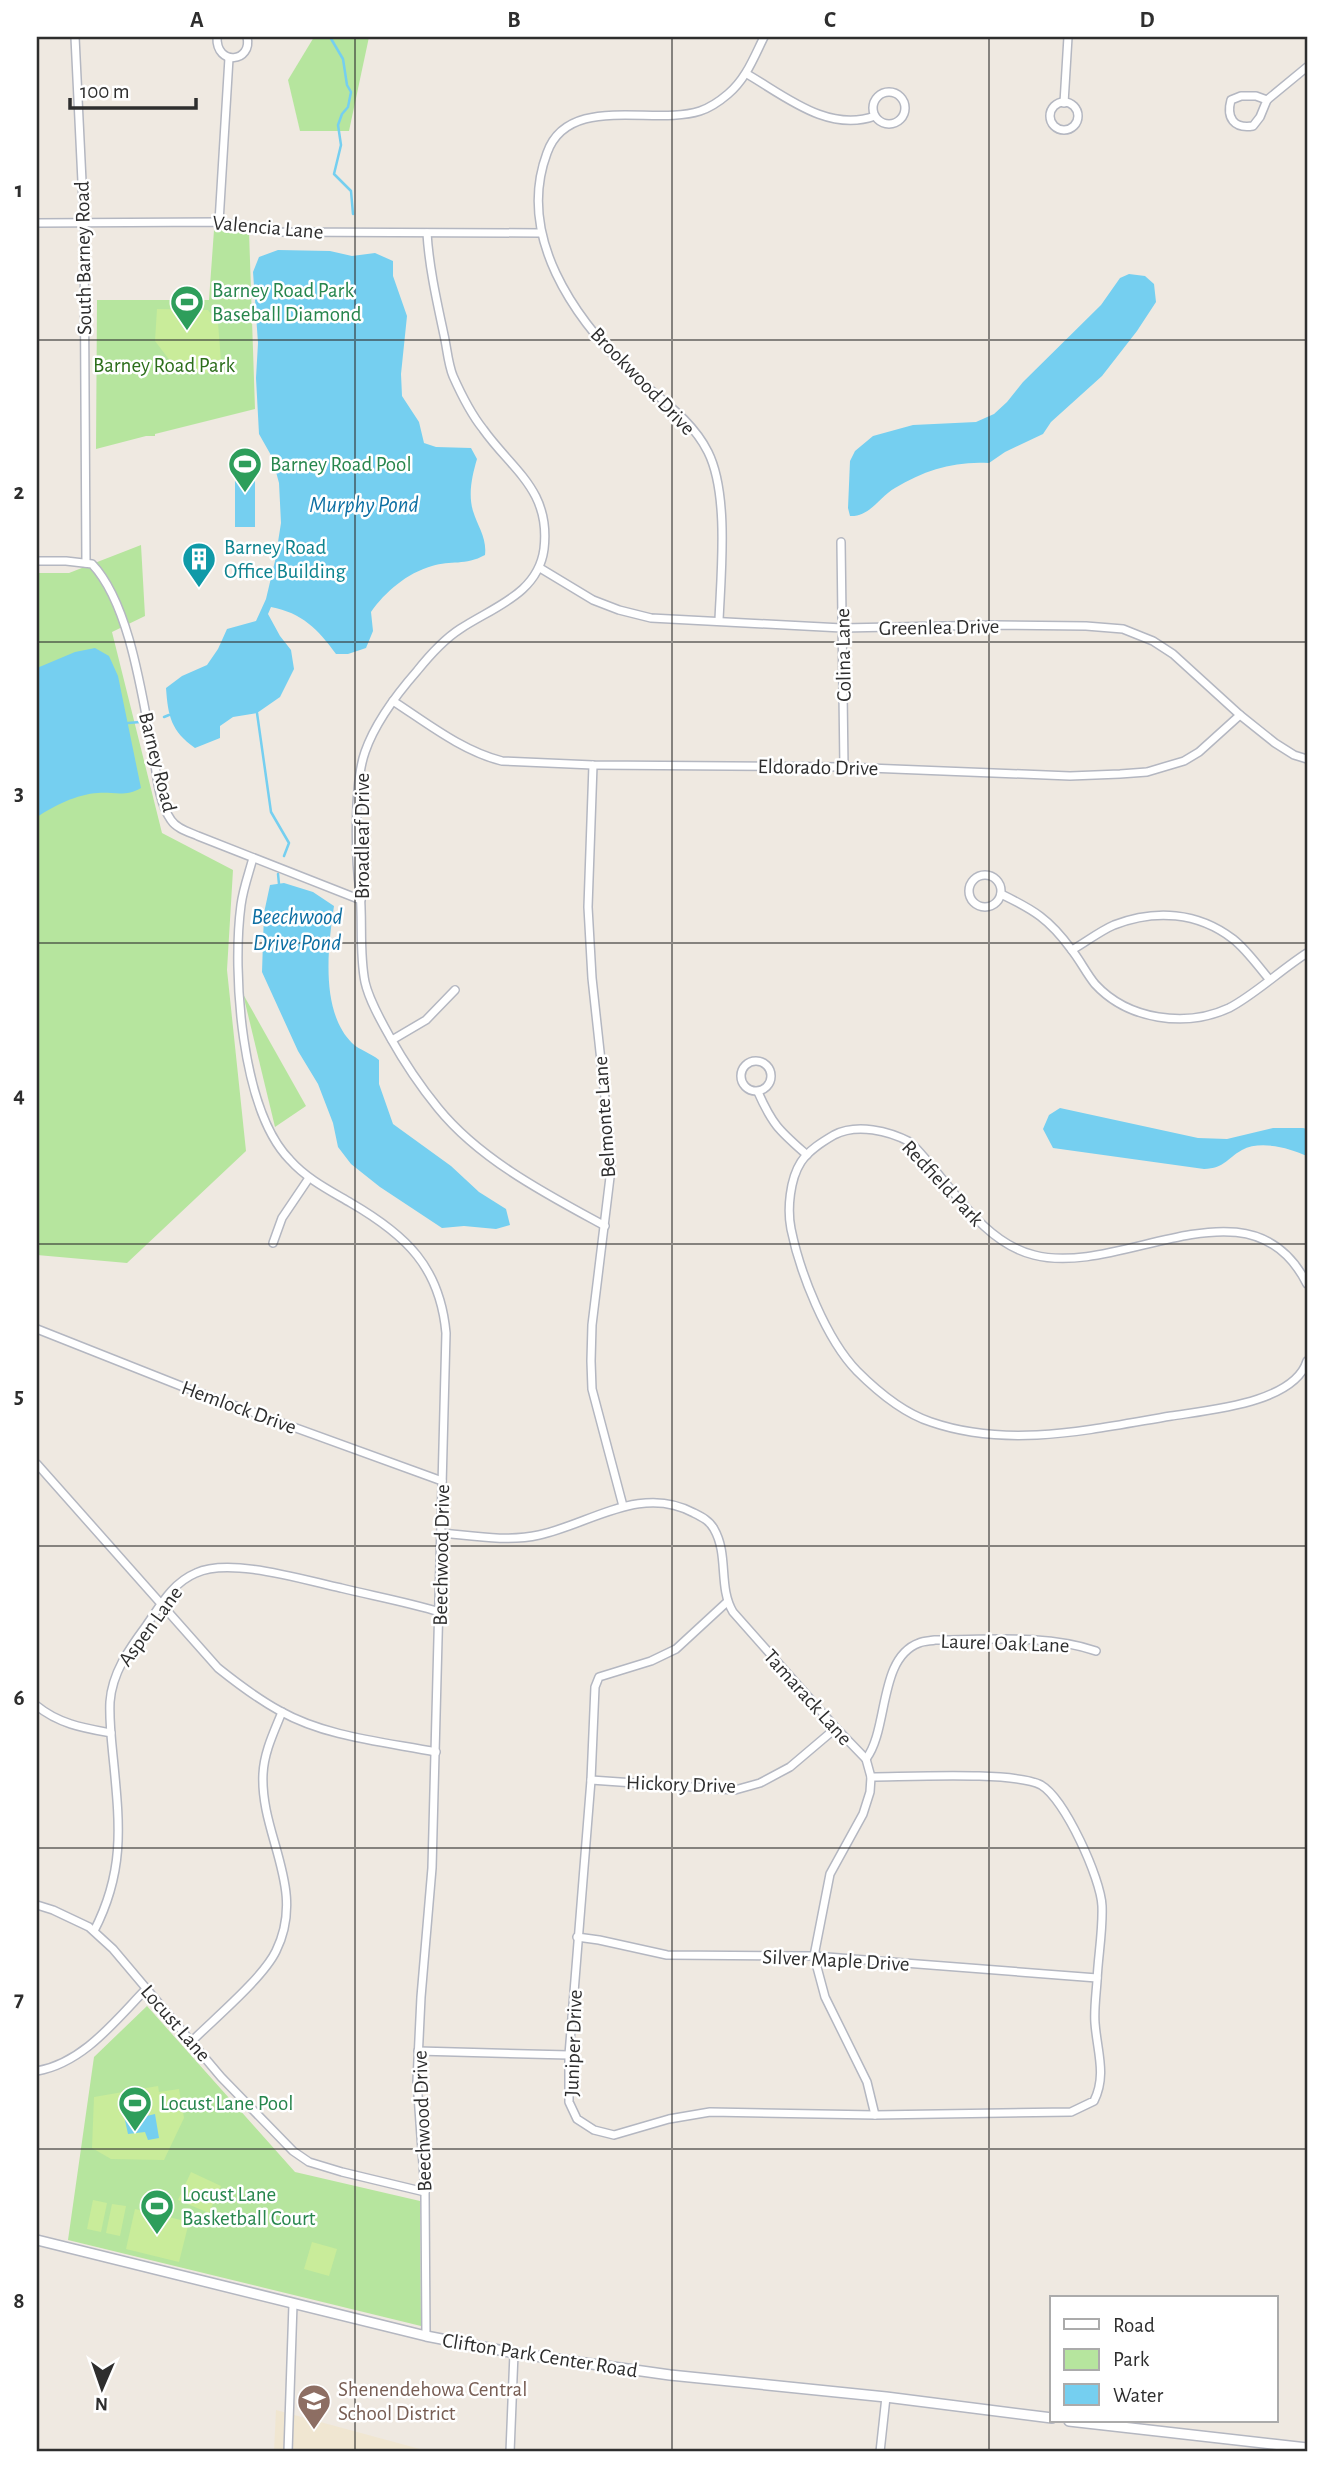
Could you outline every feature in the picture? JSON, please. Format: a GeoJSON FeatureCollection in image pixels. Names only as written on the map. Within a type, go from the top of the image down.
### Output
{"type":"FeatureCollection","features":[{"type":"Feature","properties":{"kind":"street","name":"South Barney Road"},"geometry":{"type":"LineString","coordinates":[[75,37],[84,223],[86,563]]}},
{"type":"Feature","properties":{"kind":"street"},"geometry":{"type":"LineString","coordinates":[[217,37],[216,46],[221,54],[229,58],[239,57],[246,51],[247,37]]}},
{"type":"Feature","properties":{"kind":"street"},"geometry":{"type":"LineString","coordinates":[[541,233],[540,188],[546,153],[561,130],[573,122],[587,118],[677,115],[702,110],[728,94],[747,74],[764,37]]}},
{"type":"Feature","properties":{"kind":"street"},"geometry":{"type":"LineString","coordinates":[[1064,103],[1068,37]]}},
{"type":"Feature","properties":{"kind":"street"},"geometry":{"type":"LineString","coordinates":[[219,222],[229,58]]}},
{"type":"Feature","properties":{"kind":"street"},"geometry":{"type":"LineString","coordinates":[[1267,100],[1256,96],[1233,98],[1229,105],[1230,119],[1243,128],[1253,126],[1267,100],[1307,67]]}},
{"type":"Feature","properties":{"kind":"street"},"geometry":{"type":"LineString","coordinates":[[747,74],[813,113],[832,120],[861,121],[875,116]]}},
{"type":"Feature","properties":{"kind":"street"},"geometry":{"type":"LineString","coordinates":[[894,93],[902,99],[904,113],[897,122],[883,123],[875,116],[874,102],[880,95],[894,93]]}},
{"type":"Feature","properties":{"kind":"street","name":"Valencia Lane"},"geometry":{"type":"LineString","coordinates":[[37,223],[219,222],[280,232],[541,233]]}},
{"type":"Feature","properties":{"kind":"street"},"geometry":{"type":"LineString","coordinates":[[427,233],[451,372],[483,429],[536,495],[545,528],[540,568]]}},
{"type":"Feature","properties":{"kind":"street","name":"Brookwood Drive"},"geometry":{"type":"LineString","coordinates":[[541,233],[563,289],[573,306],[631,373],[687,422],[710,456],[718,478],[720,500],[719,620]]}},
{"type":"Feature","properties":{"kind":"street","name":"Colina Lane"},"geometry":{"type":"LineString","coordinates":[[841,542],[844,767]]}},
{"type":"Feature","properties":{"kind":"street"},"geometry":{"type":"LineString","coordinates":[[37,561],[86,563]]}},
{"type":"Feature","properties":{"kind":"street","name":"Barney Road"},"geometry":{"type":"LineString","coordinates":[[86,563],[98,571],[108,588],[130,645],[159,787],[171,820],[178,827],[361,900]]}},
{"type":"Feature","properties":{"kind":"street","name":"Greenlea Drive"},"geometry":{"type":"LineString","coordinates":[[540,568],[593,600],[651,618],[842,628],[995,625],[1123,629],[1153,641],[1173,654],[1275,743],[1294,755],[1307,759]]}},
{"type":"Feature","properties":{"kind":"street","name":"Broadleaf Drive"},"geometry":{"type":"LineString","coordinates":[[540,568],[524,589],[511,599],[460,628],[444,641],[393,701],[375,729],[365,752],[360,771],[357,841],[366,985],[403,1061],[439,1110],[467,1136],[536,1188],[605,1226]]}},
{"type":"Feature","properties":{"kind":"street","name":"Eldorado Drive"},"geometry":{"type":"LineString","coordinates":[[393,701],[456,741],[489,758],[520,763],[844,767],[1070,776],[1147,772],[1167,767],[1199,752],[1240,715]]}},
{"type":"Feature","properties":{"kind":"street","name":"Belmonte Lane"},"geometry":{"type":"LineString","coordinates":[[593,765],[588,907],[592,978],[611,1169],[592,1325],[591,1361],[593,1389],[623,1506]]}},
{"type":"Feature","properties":{"kind":"street","name":"Beechwood Drive"},"geometry":{"type":"LineString","coordinates":[[253,858],[241,903],[237,986],[244,1037],[265,1122],[276,1144],[309,1178],[375,1217],[406,1244],[434,1279],[444,1310],[446,1333],[442,1533],[432,1868],[417,2081],[425,2192],[426,2336]]}},
{"type":"Feature","properties":{"kind":"street"},"geometry":{"type":"LineString","coordinates":[[988,875],[1000,884],[1001,894],[992,906],[981,907],[973,902],[969,887],[978,876],[988,875]]}},
{"type":"Feature","properties":{"kind":"street"},"geometry":{"type":"LineString","coordinates":[[1001,894],[1034,909],[1072,950],[1097,986],[1137,1011],[1156,1017],[1179,1020],[1205,1017],[1230,1007],[1307,953]]}},
{"type":"Feature","properties":{"kind":"street"},"geometry":{"type":"LineString","coordinates":[[1072,950],[1112,926],[1138,917],[1188,917],[1214,926],[1235,940],[1269,979]]}},
{"type":"Feature","properties":{"kind":"street"},"geometry":{"type":"LineString","coordinates":[[392,1040],[426,1020],[455,990]]}},
{"type":"Feature","properties":{"kind":"street"},"geometry":{"type":"LineString","coordinates":[[754,1061],[764,1063],[771,1074],[767,1088],[758,1092],[749,1090],[740,1079],[745,1065],[754,1061]]}},
{"type":"Feature","properties":{"kind":"street"},"geometry":{"type":"LineString","coordinates":[[758,1092],[777,1128],[807,1155],[801,1162],[790,1199],[790,1227],[815,1301],[832,1338],[856,1370],[887,1398],[930,1422],[965,1431],[1022,1436],[1052,1435],[1245,1403],[1281,1389],[1306,1372],[1307,1361]]}},
{"type":"Feature","properties":{"kind":"street","name":"Redfield Park"},"geometry":{"type":"LineString","coordinates":[[807,1155],[839,1133],[858,1130],[897,1135],[910,1142],[922,1154],[989,1232],[1014,1248],[1032,1255],[1071,1259],[1204,1233],[1242,1232],[1275,1246],[1295,1265],[1307,1284]]}},
{"type":"Feature","properties":{"kind":"street"},"geometry":{"type":"LineString","coordinates":[[273,1243],[282,1218],[309,1178]]}},
{"type":"Feature","properties":{"kind":"street","name":"Hemlock Drive"},"geometry":{"type":"LineString","coordinates":[[37,1329],[186,1388],[442,1481]]}},
{"type":"Feature","properties":{"kind":"street"},"geometry":{"type":"LineString","coordinates":[[37,1464],[75,1510],[218,1668],[243,1688],[282,1712],[316,1726],[355,1737],[436,1752]]}},
{"type":"Feature","properties":{"kind":"street","name":"Tamarack Lane"},"geometry":{"type":"LineString","coordinates":[[442,1533],[513,1539],[540,1535],[623,1506],[642,1503],[676,1505],[708,1521],[720,1542],[727,1602],[747,1630],[866,1759],[871,1777]]}},
{"type":"Feature","properties":{"kind":"street","name":"Aspen Lane"},"geometry":{"type":"LineString","coordinates":[[94,1931],[105,1909],[118,1859],[118,1806],[110,1702],[117,1672],[128,1651],[161,1604],[184,1579],[209,1567],[260,1570],[440,1612]]}},
{"type":"Feature","properties":{"kind":"street","name":"Juniper Drive"},"geometry":{"type":"LineString","coordinates":[[727,1602],[676,1649],[651,1661],[599,1677],[595,1695],[591,1780],[569,2055],[569,2102],[577,2119],[594,2130],[614,2136],[669,2119],[710,2112],[875,2115],[1071,2112],[1094,2101],[1100,2090],[1102,2065],[1095,2022],[1097,1978]]}},
{"type":"Feature","properties":{"kind":"street","name":"Laurel Oak Lane"},"geometry":{"type":"LineString","coordinates":[[866,1759],[876,1742],[894,1670],[905,1651],[919,1643],[935,1640],[1045,1640],[1066,1642],[1096,1651]]}},
{"type":"Feature","properties":{"kind":"street"},"geometry":{"type":"LineString","coordinates":[[37,1706],[75,1727],[111,1733]]}},
{"type":"Feature","properties":{"kind":"street"},"geometry":{"type":"LineString","coordinates":[[192,2041],[257,1976],[275,1954],[286,1929],[288,1899],[282,1861],[269,1820],[263,1774],[268,1749],[282,1712]]}},
{"type":"Feature","properties":{"kind":"street","name":"Hickory Drive"},"geometry":{"type":"LineString","coordinates":[[591,1780],[735,1790],[760,1783],[790,1767],[836,1728]]}},
{"type":"Feature","properties":{"kind":"street"},"geometry":{"type":"LineString","coordinates":[[875,2115],[867,2082],[825,1997],[814,1956],[830,1874],[863,1814],[870,1792],[871,1777],[1004,1778],[1041,1785],[1058,1801],[1094,1871],[1102,1903],[1097,1978]]}},
{"type":"Feature","properties":{"kind":"street","name":"Locust Lane"},"geometry":{"type":"LineString","coordinates":[[37,1905],[94,1931],[113,1948],[230,2087],[293,2151],[309,2162],[425,2192]]}},
{"type":"Feature","properties":{"kind":"street","name":"Silver Maple Drive"},"geometry":{"type":"LineString","coordinates":[[577,1937],[667,1955],[814,1956],[1097,1978]]}},
{"type":"Feature","properties":{"kind":"street"},"geometry":{"type":"LineString","coordinates":[[37,2070],[48,2069],[87,2048],[146,1989]]}},
{"type":"Feature","properties":{"kind":"street"},"geometry":{"type":"LineString","coordinates":[[418,2050],[569,2055]]}},
{"type":"Feature","properties":{"kind":"street","name":"Clifton Park Center Road"},"geometry":{"type":"LineString","coordinates":[[37,2240],[426,2336],[514,2353],[670,2375],[886,2397],[1050,2418]]}},
{"type":"Feature","properties":{"kind":"street"},"geometry":{"type":"LineString","coordinates":[[288,2452],[293,2304]]}},
{"type":"Feature","properties":{"kind":"street"},"geometry":{"type":"LineString","coordinates":[[510,2452],[514,2353]]}},
{"type":"Feature","properties":{"kind":"street"},"geometry":{"type":"LineString","coordinates":[[880,2452],[886,2397]]}},
{"type":"Feature","properties":{"kind":"street"},"geometry":{"type":"LineString","coordinates":[[1078,2422],[1307,2448]]}},
{"type":"Feature","properties":{"kind":"shaded area","name":"Shenendehowa Central School District"},"geometry":{"type":"Polygon","coordinates":[[[276,2410],[431,2452],[274,2452],[276,2410]]]}},
{"type":"Feature","properties":{"kind":"green space"},"geometry":{"type":"Polygon","coordinates":[[[314,37],[369,37],[349,131],[300,131],[288,80],[314,37]]]}},
{"type":"Feature","properties":{"kind":"green space","name":"Barney Road Park"},"geometry":{"type":"Polygon","coordinates":[[[214,230],[249,231],[255,409],[96,449],[97,300],[209,300],[214,230]]]}},
{"type":"Feature","properties":{"kind":"green space","name":"Barney Road Park Baseball Diamond"},"geometry":{"type":"Polygon","coordinates":[[[157,309],[208,310],[218,323],[222,374],[177,370],[155,341],[157,309]]]}},
{"type":"Feature","properties":{"kind":"green space"},"geometry":{"type":"Polygon","coordinates":[[[141,545],[145,616],[112,632],[162,833],[233,870],[227,970],[246,1151],[127,1263],[37,1255],[37,573],[69,573],[141,545]]]}},
{"type":"Feature","properties":{"kind":"green space"},"geometry":{"type":"Polygon","coordinates":[[[243,994],[306,1106],[275,1127],[243,994]]]}},
{"type":"Feature","properties":{"kind":"green space"},"geometry":{"type":"Polygon","coordinates":[[[147,2006],[295,2172],[420,2201],[421,2326],[68,2240],[94,2057],[147,2006]]]}},
{"type":"Feature","properties":{"kind":"green space","name":"Locust Lane Pool"},"geometry":{"type":"Polygon","coordinates":[[[158,2086],[159,2092],[179,2089],[184,2118],[164,2160],[111,2159],[92,2148],[94,2097],[158,2086]]]}},
{"type":"Feature","properties":{"kind":"green space"},"geometry":{"type":"Polygon","coordinates":[[[191,2172],[221,2186],[209,2213],[178,2200],[191,2172]]]}},
{"type":"Feature","properties":{"kind":"green space"},"geometry":{"type":"Polygon","coordinates":[[[93,2200],[107,2203],[101,2232],[87,2229],[93,2200]]]}},
{"type":"Feature","properties":{"kind":"green space"},"geometry":{"type":"Polygon","coordinates":[[[112,2204],[126,2206],[120,2236],[106,2233],[112,2204]]]}},
{"type":"Feature","properties":{"kind":"green space","name":"Locust Lane Basketball Court"},"geometry":{"type":"Polygon","coordinates":[[[135,2209],[189,2222],[179,2262],[126,2249],[135,2209]]]}},
{"type":"Feature","properties":{"kind":"green space"},"geometry":{"type":"Polygon","coordinates":[[[312,2242],[337,2249],[329,2276],[304,2269],[312,2242]]]}},
{"type":"Feature","properties":{"kind":"water","name":"Murphy Pond"},"geometry":{"type":"Polygon","coordinates":[[[278,250],[330,251],[352,256],[375,253],[393,261],[393,276],[407,316],[401,374],[402,396],[419,422],[424,443],[436,447],[471,448],[477,459],[471,498],[483,538],[485,555],[471,561],[432,566],[397,584],[371,612],[373,631],[366,648],[348,654],[336,654],[308,623],[292,613],[271,607],[268,614],[291,650],[294,669],[280,697],[257,713],[233,717],[220,726],[220,738],[195,748],[172,722],[166,688],[182,676],[207,665],[227,629],[256,621],[266,599],[275,561],[281,523],[279,483],[272,457],[259,434],[256,378],[258,343],[253,272],[259,257],[278,250]]]}},
{"type":"Feature","properties":{"kind":"water"},"geometry":{"type":"Polygon","coordinates":[[[1129,274],[1145,276],[1154,284],[1156,302],[1102,376],[1051,422],[1043,434],[1005,452],[989,463],[952,465],[917,476],[889,492],[863,513],[850,516],[850,461],[855,451],[873,436],[913,425],[976,422],[994,414],[1101,305],[1120,278],[1129,274]]]}},
{"type":"Feature","properties":{"kind":"water","name":"Barney Road Pool"},"geometry":{"type":"Polygon","coordinates":[[[235,461],[255,461],[255,527],[235,527],[235,461]]]}},
{"type":"Feature","properties":{"kind":"water"},"geometry":{"type":"Polygon","coordinates":[[[95,648],[109,656],[118,676],[141,788],[125,793],[98,793],[74,798],[37,817],[37,668],[75,652],[95,648]]]}},
{"type":"Feature","properties":{"kind":"water","name":"Beechwood Drive Pond"},"geometry":{"type":"Polygon","coordinates":[[[284,883],[313,892],[334,906],[329,978],[335,1014],[352,1043],[379,1060],[379,1084],[393,1124],[451,1166],[479,1192],[506,1209],[510,1225],[496,1229],[464,1226],[442,1228],[380,1187],[351,1164],[338,1147],[333,1123],[318,1084],[298,1051],[262,972],[264,913],[270,885],[284,883]]]}},
{"type":"Feature","properties":{"kind":"water"},"geometry":{"type":"Polygon","coordinates":[[[1060,1108],[1198,1138],[1227,1139],[1273,1128],[1303,1128],[1307,1129],[1307,1156],[1266,1145],[1249,1147],[1221,1165],[1204,1169],[1053,1148],[1043,1129],[1049,1115],[1060,1108]]]}},
{"type":"Feature","properties":{"kind":"water"},"geometry":{"type":"Polygon","coordinates":[[[134,2109],[138,2118],[155,2114],[159,2138],[148,2140],[145,2132],[128,2134],[123,2111],[134,2109]]]}},
{"type":"Feature","properties":{"kind":"waterway"},"geometry":{"type":"LineString","coordinates":[[330,37],[343,59],[347,85],[351,92],[348,107],[338,125],[341,145],[334,174],[351,191],[353,214]]}},
{"type":"Feature","properties":{"kind":"waterway"},"geometry":{"type":"LineString","coordinates":[[257,713],[271,812],[289,843],[284,856]]}},
{"type":"Feature","properties":{"kind":"waterway"},"geometry":{"type":"LineString","coordinates":[[164,717],[169,715]]}},
{"type":"Feature","properties":{"kind":"waterway"},"geometry":{"type":"LineString","coordinates":[[128,723],[140,722]]}},
{"type":"Feature","properties":{"kind":"waterway"},"geometry":{"type":"LineString","coordinates":[[278,874],[279,884]]}},
{"type":"Feature","properties":{"kind":"place","name":"Barney Road Park Baseball Diamond"},"geometry":{"type":"Point","coordinates":[187,332]}},
{"type":"Feature","properties":{"kind":"place","name":"Barney Road Pool"},"geometry":{"type":"Point","coordinates":[245,494]}},
{"type":"Feature","properties":{"kind":"place","name":"Barney Road Office Building"},"geometry":{"type":"Point","coordinates":[199,589]}},
{"type":"Feature","properties":{"kind":"place","name":"Locust Lane Pool"},"geometry":{"type":"Point","coordinates":[135,2133]}},
{"type":"Feature","properties":{"kind":"place","name":"Locust Lane Basketball Court"},"geometry":{"type":"Point","coordinates":[157,2236]}},
{"type":"Feature","properties":{"kind":"place","name":"Shenendehowa Central School District"},"geometry":{"type":"Point","coordinates":[314,2431]}}]}
